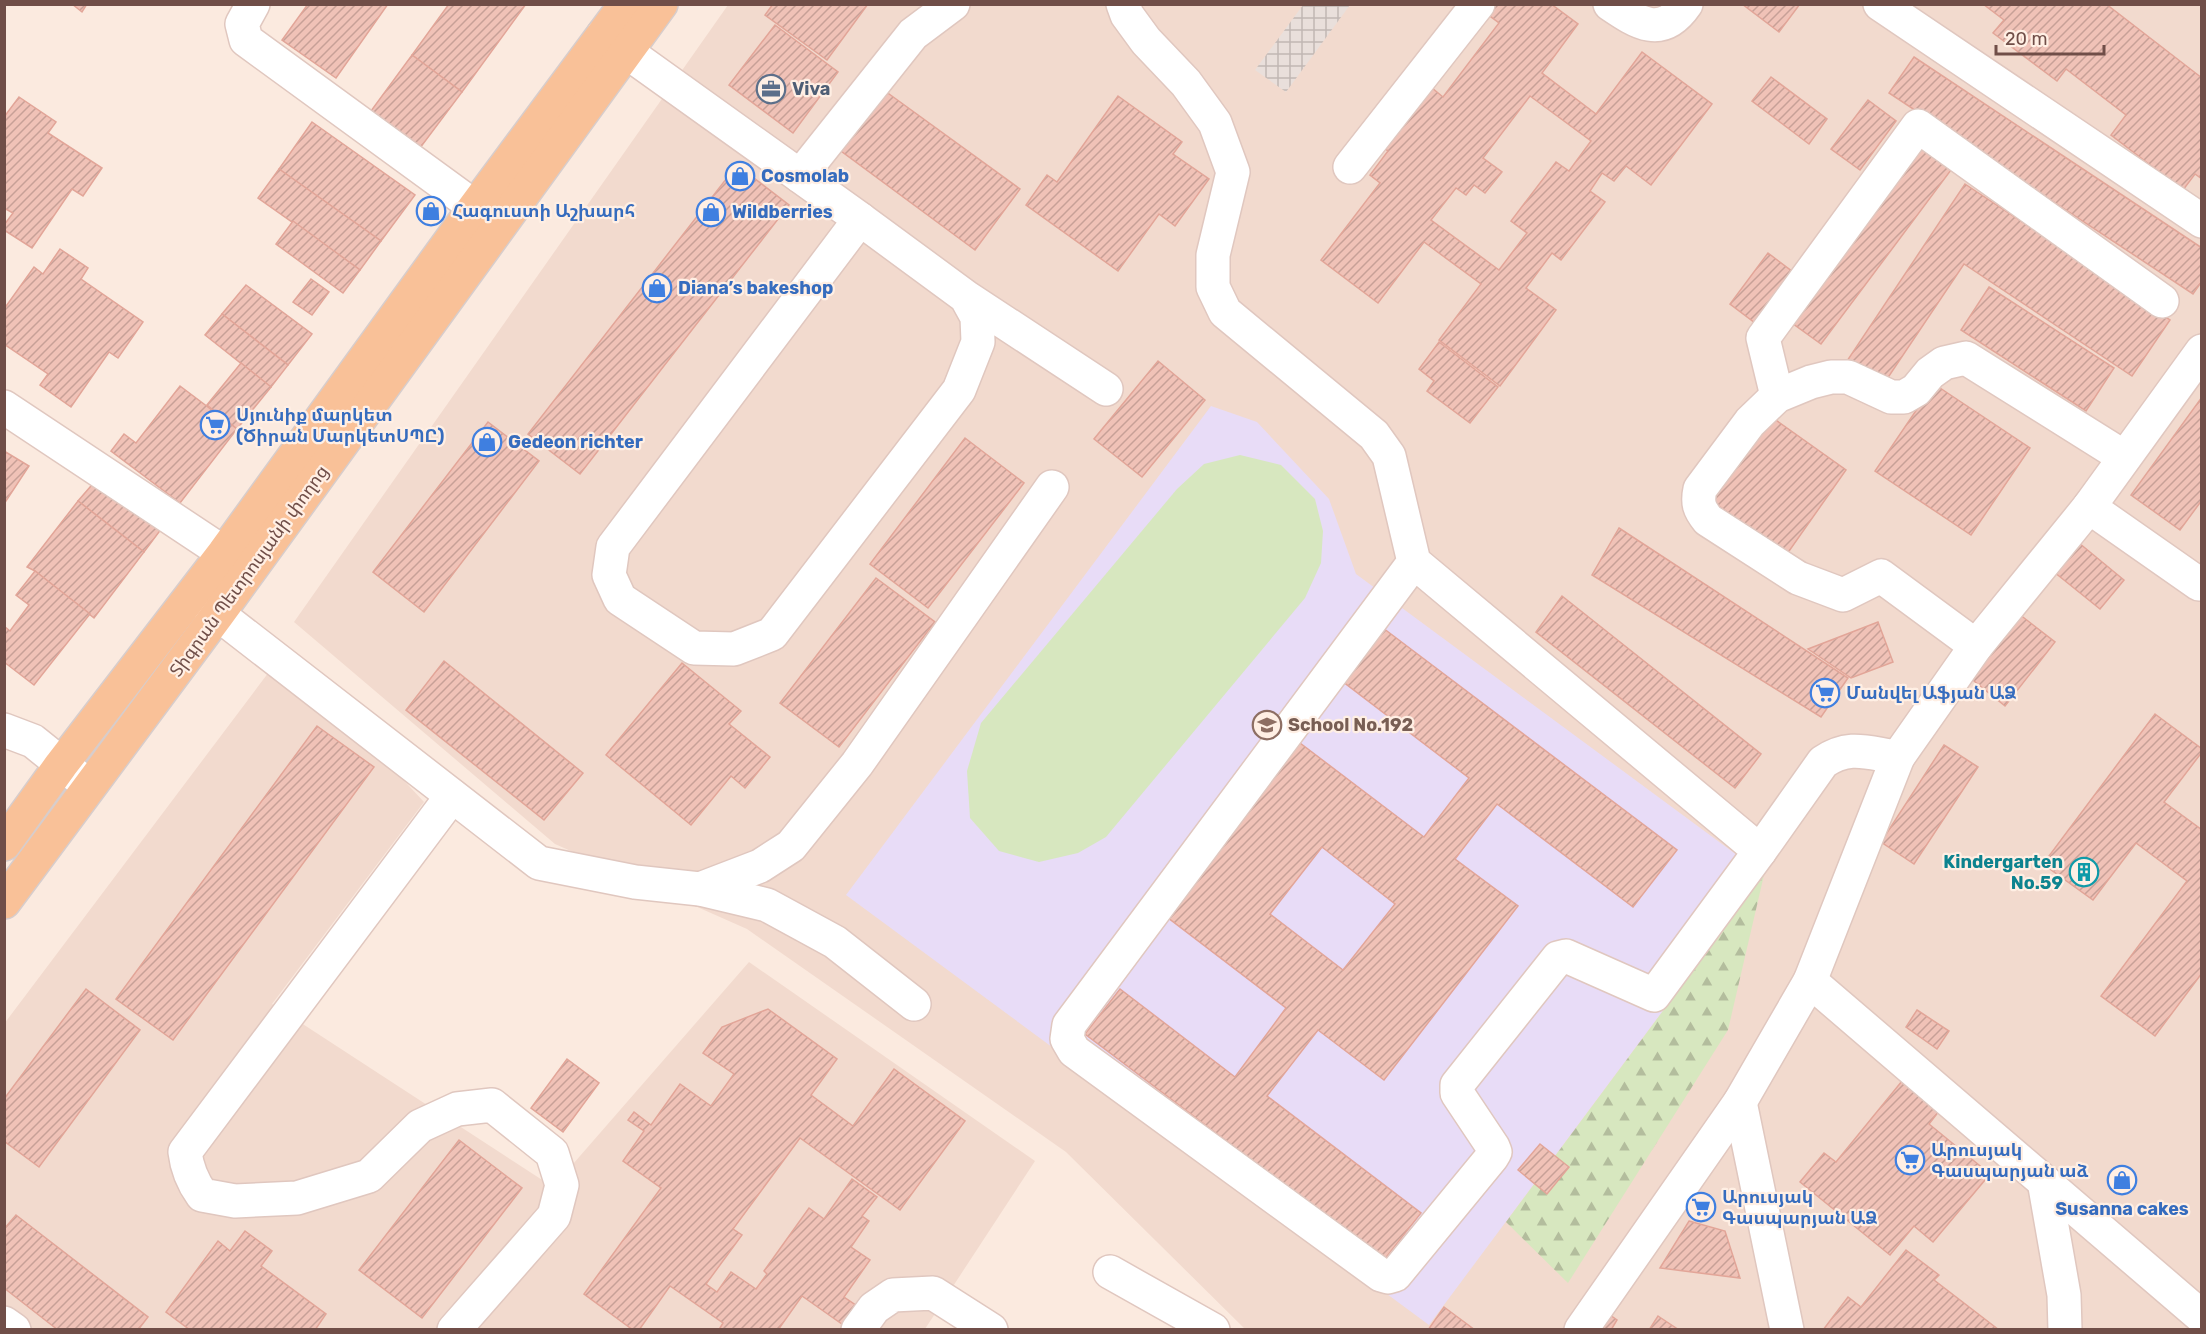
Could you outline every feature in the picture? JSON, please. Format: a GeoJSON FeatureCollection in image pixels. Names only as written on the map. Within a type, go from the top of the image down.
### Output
{"type":"FeatureCollection","features":[{"type":"Feature","properties":{"kind":"main road","name":"Տիգրան Պետրոսյանի փողոց"},"geometry":{"type":"LineString","coordinates":[[4,902],[218,614],[614,44],[626,4]]}},
{"type":"Feature","properties":{"kind":"main road","name":"Տիգրան Պետրոսյանի փողոց"},"geometry":{"type":"LineString","coordinates":[[4,844],[61,765],[224,553],[475,207],[614,44],[661,4]]}},
{"type":"Feature","properties":{"kind":"lane"},"geometry":{"type":"LineString","coordinates":[[254,4],[242,24],[246,40],[475,207]]}},
{"type":"Feature","properties":{"kind":"lane"},"geometry":{"type":"LineString","coordinates":[[800,176],[913,34],[953,4]]}},
{"type":"Feature","properties":{"kind":"lane"},"geometry":{"type":"LineString","coordinates":[[1123,4],[1127,15],[1146,41],[1186,83],[1215,123],[1233,172],[1213,255],[1213,287],[1225,312],[1374,435],[1392,464],[1414,562],[1760,852]]}},
{"type":"Feature","properties":{"kind":"lane"},"geometry":{"type":"LineString","coordinates":[[1350,166],[1478,4]]}},
{"type":"Feature","properties":{"kind":"lane"},"geometry":{"type":"LineString","coordinates":[[1610,4],[1636,22],[1659,25],[1677,17],[1686,4]]}},
{"type":"Feature","properties":{"kind":"lane"},"geometry":{"type":"LineString","coordinates":[[1880,4],[2202,221]]}},
{"type":"Feature","properties":{"kind":"lane"},"geometry":{"type":"LineString","coordinates":[[614,44],[966,297],[1106,389]]}},
{"type":"Feature","properties":{"kind":"lane"},"geometry":{"type":"LineString","coordinates":[[1777,396],[1763,338],[1918,126],[2162,301]]}},
{"type":"Feature","properties":{"kind":"lane"},"geometry":{"type":"LineString","coordinates":[[860,219],[613,547],[609,575],[620,599],[694,648],[734,649],[772,633],[959,390],[978,342],[977,317],[966,297]]}},
{"type":"Feature","properties":{"kind":"lane"},"geometry":{"type":"LineString","coordinates":[[1581,1329],[1740,1102],[1810,981],[1898,757],[1976,646],[2089,507],[2202,351]]}},
{"type":"Feature","properties":{"kind":"lane"},"geometry":{"type":"LineString","coordinates":[[1976,646],[1881,576],[1842,595],[1798,578],[1708,519],[1700,511],[1698,499],[1700,489],[1750,422],[1777,396],[1810,382],[1832,377],[1848,377],[1891,397],[1904,397],[1916,390],[1930,373],[1944,363],[1966,358],[2124,457]]}},
{"type":"Feature","properties":{"kind":"lane"},"geometry":{"type":"LineString","coordinates":[[4,407],[224,553]]}},
{"type":"Feature","properties":{"kind":"lane"},"geometry":{"type":"LineString","coordinates":[[700,889],[760,866],[791,846],[857,764],[1052,487]]}},
{"type":"Feature","properties":{"kind":"lane"},"geometry":{"type":"LineString","coordinates":[[2089,507],[2199,584],[2202,581]]}},
{"type":"Feature","properties":{"kind":"lane"},"geometry":{"type":"LineString","coordinates":[[1414,562],[1069,1025],[1067,1039],[1074,1051],[1381,1275],[1388,1277],[1395,1275],[1495,1152],[1457,1093],[1457,1085],[1558,958],[1566,956],[1654,995],[1760,852],[1823,762],[1847,750],[1898,757]]}},
{"type":"Feature","properties":{"kind":"lane"},"geometry":{"type":"LineString","coordinates":[[192,594],[539,863],[635,882],[700,889],[766,905],[835,942],[914,1004]]}},
{"type":"Feature","properties":{"kind":"lane"},"geometry":{"type":"LineString","coordinates":[[4,730],[33,741],[89,786]]}},
{"type":"Feature","properties":{"kind":"lane"},"geometry":{"type":"LineString","coordinates":[[452,796],[184,1152],[192,1180],[202,1195],[235,1201],[297,1198],[369,1176],[420,1125],[457,1109],[492,1105],[552,1153],[562,1185],[554,1216],[454,1329]]}},
{"type":"Feature","properties":{"kind":"lane"},"geometry":{"type":"LineString","coordinates":[[1810,981],[2044,1181],[2196,1303]]}},
{"type":"Feature","properties":{"kind":"lane"},"geometry":{"type":"LineString","coordinates":[[1740,1102],[1788,1329]]}},
{"type":"Feature","properties":{"kind":"lane"},"geometry":{"type":"LineString","coordinates":[[2044,1181],[2064,1294],[2066,1329]]}},
{"type":"Feature","properties":{"kind":"lane"},"geometry":{"type":"LineString","coordinates":[[1110,1272],[1212,1329]]}},
{"type":"Feature","properties":{"kind":"lane"},"geometry":{"type":"LineString","coordinates":[[858,1329],[874,1308],[893,1295],[933,1293],[991,1329]]}},
{"type":"Feature","properties":{"kind":"lane"},"geometry":{"type":"LineString","coordinates":[[4,1323],[14,1329]]}},
{"type":"Feature","properties":{"kind":"shaded area"},"geometry":{"type":"Polygon","coordinates":[[[728,5],[2201,5],[2201,1329],[1245,1329],[1066,1152],[747,929],[555,844],[294,622],[728,5]]]}},
{"type":"Feature","properties":{"kind":"shaded area"},"geometry":{"type":"Polygon","coordinates":[[[1303,5],[1350,5],[1286,92],[1255,70],[1303,5]]]}},
{"type":"Feature","properties":{"kind":"shaded area","name":"School No.192"},"geometry":{"type":"Polygon","coordinates":[[[1211,406],[1257,422],[1329,499],[1356,574],[1764,875],[1429,1325],[846,895],[1211,406]]]}},
{"type":"Feature","properties":{"kind":"shaded area"},"geometry":{"type":"Polygon","coordinates":[[[284,652],[424,802],[272,1004],[553,1187],[749,962],[1035,1161],[925,1329],[5,1329],[4,1024],[284,652]]]}},
{"type":"Feature","properties":{"kind":"green space"},"geometry":{"type":"Polygon","coordinates":[[[1240,455],[1281,465],[1315,499],[1323,531],[1321,563],[1305,598],[1106,837],[1078,853],[1039,862],[999,851],[970,818],[967,771],[981,723],[1177,489],[1204,464],[1240,455]]]}},
{"type":"Feature","properties":{"kind":"green space"},"geometry":{"type":"Polygon","coordinates":[[[1764,875],[1728,1030],[1568,1283],[1506,1222],[1764,875]]]}},
{"type":"Feature","properties":{"kind":"building"},"geometry":{"type":"Polygon","coordinates":[[[72,4],[87,4],[82,12],[72,4]]]}},
{"type":"Feature","properties":{"kind":"building"},"geometry":{"type":"Polygon","coordinates":[[[308,4],[388,4],[336,78],[282,40],[308,4]]]}},
{"type":"Feature","properties":{"kind":"building"},"geometry":{"type":"Polygon","coordinates":[[[449,4],[526,4],[462,92],[412,55],[449,4]]]}},
{"type":"Feature","properties":{"kind":"building"},"geometry":{"type":"Polygon","coordinates":[[[773,4],[868,4],[827,60],[765,15],[773,4]]]}},
{"type":"Feature","properties":{"kind":"building"},"geometry":{"type":"Polygon","coordinates":[[[1482,4],[1551,4],[1578,24],[1542,73],[1596,114],[1642,52],[1712,104],[1651,185],[1626,166],[1614,181],[1602,173],[1590,191],[1605,202],[1561,260],[1552,253],[1526,288],[1556,310],[1500,386],[1439,340],[1481,284],[1424,242],[1378,303],[1321,260],[1380,183],[1370,175],[1388,151],[1380,145],[1426,83],[1443,97],[1499,23],[1479,8],[1482,4]],[[1530,96],[1483,158],[1502,172],[1485,193],[1474,185],[1466,195],[1456,188],[1431,220],[1499,270],[1527,233],[1511,221],[1556,162],[1569,171],[1591,141],[1530,96]]]}},
{"type":"Feature","properties":{"kind":"building"},"geometry":{"type":"Polygon","coordinates":[[[1742,4],[1800,4],[1779,32],[1742,4]]]}},
{"type":"Feature","properties":{"kind":"building"},"geometry":{"type":"Polygon","coordinates":[[[1983,4],[2106,4],[2202,78],[2202,179],[2195,174],[2183,190],[2111,135],[2126,115],[2066,69],[2057,81],[1993,33],[2004,20],[1983,4]]]}},
{"type":"Feature","properties":{"kind":"building"},"geometry":{"type":"Polygon","coordinates":[[[775,25],[838,72],[793,133],[729,85],[775,25]]]}},
{"type":"Feature","properties":{"kind":"building"},"geometry":{"type":"Polygon","coordinates":[[[412,55],[462,92],[417,152],[368,115],[412,55]]]}},
{"type":"Feature","properties":{"kind":"building"},"geometry":{"type":"Polygon","coordinates":[[[1914,57],[2202,248],[2202,281],[2193,294],[1889,93],[1914,57]]]}},
{"type":"Feature","properties":{"kind":"building"},"geometry":{"type":"Polygon","coordinates":[[[1771,77],[1827,119],[1809,144],[1752,101],[1771,77]]]}},
{"type":"Feature","properties":{"kind":"building"},"geometry":{"type":"Polygon","coordinates":[[[885,91],[1020,189],[975,250],[841,151],[885,91]]]}},
{"type":"Feature","properties":{"kind":"building"},"geometry":{"type":"Polygon","coordinates":[[[1118,96],[1182,142],[1173,154],[1209,179],[1175,226],[1159,214],[1118,271],[1026,205],[1047,175],[1057,182],[1118,96]]]}},
{"type":"Feature","properties":{"kind":"building"},"geometry":{"type":"Polygon","coordinates":[[[19,97],[56,122],[48,133],[102,168],[83,196],[72,189],[32,248],[4,230],[4,225],[13,213],[4,208],[4,117],[19,97]]]}},
{"type":"Feature","properties":{"kind":"building"},"geometry":{"type":"Polygon","coordinates":[[[1868,100],[1896,121],[1860,170],[1831,149],[1868,100]]]}},
{"type":"Feature","properties":{"kind":"building"},"geometry":{"type":"Polygon","coordinates":[[[312,122],[415,195],[381,241],[279,169],[312,122]]]}},
{"type":"Feature","properties":{"kind":"building"},"geometry":{"type":"Polygon","coordinates":[[[1916,143],[1951,170],[1821,344],[1785,318],[1916,143]]]}},
{"type":"Feature","properties":{"kind":"building"},"geometry":{"type":"Polygon","coordinates":[[[737,165],[789,205],[580,474],[528,434],[737,165]]]}},
{"type":"Feature","properties":{"kind":"building"},"geometry":{"type":"Polygon","coordinates":[[[279,169],[381,241],[360,270],[258,198],[279,169]]]}},
{"type":"Feature","properties":{"kind":"building"},"geometry":{"type":"Polygon","coordinates":[[[1965,184],[2170,320],[2132,376],[1964,264],[1883,385],[1847,361],[1965,184]]]}},
{"type":"Feature","properties":{"kind":"building"},"geometry":{"type":"Polygon","coordinates":[[[293,221],[360,270],[343,293],[276,244],[293,221]]]}},
{"type":"Feature","properties":{"kind":"building"},"geometry":{"type":"Polygon","coordinates":[[[60,249],[88,268],[81,279],[143,322],[118,358],[109,352],[71,407],[40,385],[48,374],[4,344],[4,309],[34,267],[43,274],[60,249]]]}},
{"type":"Feature","properties":{"kind":"building"},"geometry":{"type":"Polygon","coordinates":[[[1768,253],[1797,275],[1759,326],[1730,304],[1768,253]]]}},
{"type":"Feature","properties":{"kind":"building"},"geometry":{"type":"Polygon","coordinates":[[[311,279],[329,292],[312,315],[293,302],[311,279]]]}},
{"type":"Feature","properties":{"kind":"building"},"geometry":{"type":"Polygon","coordinates":[[[246,285],[312,334],[288,365],[222,314],[246,285]]]}},
{"type":"Feature","properties":{"kind":"building"},"geometry":{"type":"Polygon","coordinates":[[[1989,287],[2114,368],[2086,411],[1961,330],[1989,287]]]}},
{"type":"Feature","properties":{"kind":"building"},"geometry":{"type":"Polygon","coordinates":[[[222,314],[288,365],[271,387],[205,335],[222,314]]]}},
{"type":"Feature","properties":{"kind":"building"},"geometry":{"type":"Polygon","coordinates":[[[1439,342],[1498,387],[1470,423],[1427,391],[1434,381],[1419,369],[1439,342]]]}},
{"type":"Feature","properties":{"kind":"building"},"geometry":{"type":"Polygon","coordinates":[[[1158,361],[1205,400],[1142,477],[1094,439],[1158,361]]]}},
{"type":"Feature","properties":{"kind":"building"},"geometry":{"type":"Polygon","coordinates":[[[241,363],[271,387],[237,429],[207,405],[241,363]]]}},
{"type":"Feature","properties":{"kind":"building"},"geometry":{"type":"Polygon","coordinates":[[[1934,384],[2030,448],[1971,535],[1875,471],[1934,384]]]}},
{"type":"Feature","properties":{"kind":"building"},"geometry":{"type":"Polygon","coordinates":[[[180,386],[237,429],[180,503],[111,451],[124,434],[136,443],[180,386]]]}},
{"type":"Feature","properties":{"kind":"building"},"geometry":{"type":"Polygon","coordinates":[[[2202,397],[2202,500],[2180,530],[2131,495],[2202,397]]]}},
{"type":"Feature","properties":{"kind":"building"},"geometry":{"type":"Polygon","coordinates":[[[1766,413],[1846,470],[1787,554],[1706,497],[1766,413]]]}},
{"type":"Feature","properties":{"kind":"building"},"geometry":{"type":"Polygon","coordinates":[[[488,422],[539,461],[424,612],[373,572],[488,422]]]}},
{"type":"Feature","properties":{"kind":"building"},"geometry":{"type":"Polygon","coordinates":[[[965,438],[1024,483],[928,608],[870,564],[965,438]]]}},
{"type":"Feature","properties":{"kind":"building"},"geometry":{"type":"Polygon","coordinates":[[[4,451],[29,466],[4,504],[4,451]]]}},
{"type":"Feature","properties":{"kind":"building"},"geometry":{"type":"Polygon","coordinates":[[[97,479],[162,528],[144,552],[78,501],[97,479]]]}},
{"type":"Feature","properties":{"kind":"building"},"geometry":{"type":"Polygon","coordinates":[[[78,501],[144,552],[94,618],[27,567],[78,501]]]}},
{"type":"Feature","properties":{"kind":"building"},"geometry":{"type":"Polygon","coordinates":[[[1619,528],[1848,678],[1821,717],[1592,575],[1619,528]]]}},
{"type":"Feature","properties":{"kind":"building"},"geometry":{"type":"Polygon","coordinates":[[[2079,543],[2124,580],[2100,609],[2054,572],[2079,543]]]}},
{"type":"Feature","properties":{"kind":"building"},"geometry":{"type":"Polygon","coordinates":[[[35,571],[90,614],[34,685],[4,662],[4,626],[10,631],[29,605],[16,595],[35,571]]]}},
{"type":"Feature","properties":{"kind":"building"},"geometry":{"type":"Polygon","coordinates":[[[876,578],[935,622],[839,747],[780,703],[876,578]]]}},
{"type":"Feature","properties":{"kind":"building"},"geometry":{"type":"Polygon","coordinates":[[[1562,596],[1761,754],[1735,788],[1536,632],[1562,596]]]}},
{"type":"Feature","properties":{"kind":"building"},"geometry":{"type":"Polygon","coordinates":[[[2019,614],[2055,642],[2005,706],[1969,677],[2019,614]]]}},
{"type":"Feature","properties":{"kind":"building"},"geometry":{"type":"Polygon","coordinates":[[[1878,622],[1893,662],[1851,678],[1808,649],[1878,622]]]}},
{"type":"Feature","properties":{"kind":"building"},"geometry":{"type":"Polygon","coordinates":[[[1383,628],[1677,850],[1633,907],[1497,804],[1455,859],[1518,906],[1384,1080],[1318,1030],[1267,1096],[1421,1213],[1384,1260],[1085,1034],[1120,989],[1235,1077],[1286,1008],[1163,914],[1296,740],[1424,837],[1469,778],[1342,681],[1383,628]],[[1322,847],[1270,914],[1343,970],[1395,904],[1322,847]]]}},
{"type":"Feature","properties":{"kind":"building"},"geometry":{"type":"Polygon","coordinates":[[[444,661],[583,773],[544,820],[406,710],[444,661]]]}},
{"type":"Feature","properties":{"kind":"building"},"geometry":{"type":"Polygon","coordinates":[[[682,663],[741,711],[729,724],[770,757],[745,788],[731,776],[691,825],[606,755],[682,663]]]}},
{"type":"Feature","properties":{"kind":"building","name":"Kindergarten No.59"},"geometry":{"type":"Polygon","coordinates":[[[2155,714],[2202,749],[2164,802],[2202,830],[2202,973],[2155,1036],[2101,996],[2187,881],[2136,843],[2093,900],[2043,864],[2155,714]]]}},
{"type":"Feature","properties":{"kind":"building"},"geometry":{"type":"Polygon","coordinates":[[[317,726],[374,767],[173,1040],[116,999],[317,726]]]}},
{"type":"Feature","properties":{"kind":"building"},"geometry":{"type":"Polygon","coordinates":[[[1944,745],[1978,767],[1914,864],[1881,842],[1944,745]]]}},
{"type":"Feature","properties":{"kind":"building"},"geometry":{"type":"Polygon","coordinates":[[[86,989],[140,1030],[39,1167],[4,1141],[4,1099],[86,989]]]}},
{"type":"Feature","properties":{"kind":"building"},"geometry":{"type":"Polygon","coordinates":[[[768,1009],[837,1059],[811,1095],[853,1126],[894,1069],[965,1121],[900,1210],[800,1138],[733,1229],[742,1235],[706,1284],[717,1292],[731,1272],[756,1289],[767,1274],[764,1271],[809,1208],[824,1219],[852,1179],[877,1197],[862,1216],[869,1221],[851,1247],[870,1260],[844,1297],[863,1310],[849,1329],[802,1296],[778,1330],[722,1330],[720,1328],[723,1323],[670,1286],[639,1330],[633,1330],[584,1294],[661,1188],[623,1161],[644,1131],[628,1120],[634,1112],[651,1125],[680,1084],[711,1106],[734,1074],[703,1053],[722,1027],[768,1009]]]}},
{"type":"Feature","properties":{"kind":"building"},"geometry":{"type":"Polygon","coordinates":[[[1917,1010],[1949,1031],[1937,1049],[1906,1027],[1917,1010]]]}},
{"type":"Feature","properties":{"kind":"building"},"geometry":{"type":"Polygon","coordinates":[[[567,1059],[599,1083],[563,1132],[531,1108],[567,1059]]]}},
{"type":"Feature","properties":{"kind":"building"},"geometry":{"type":"Polygon","coordinates":[[[1902,1081],[1939,1111],[1929,1124],[1990,1174],[1933,1242],[1914,1226],[1890,1255],[1800,1182],[1824,1153],[1836,1162],[1902,1081]]]}},
{"type":"Feature","properties":{"kind":"building"},"geometry":{"type":"Polygon","coordinates":[[[459,1140],[522,1188],[422,1318],[359,1270],[459,1140]]]}},
{"type":"Feature","properties":{"kind":"building"},"geometry":{"type":"Polygon","coordinates":[[[1540,1144],[1569,1167],[1547,1194],[1518,1170],[1540,1144]]]}},
{"type":"Feature","properties":{"kind":"building"},"geometry":{"type":"Polygon","coordinates":[[[16,1215],[148,1317],[138,1330],[58,1330],[4,1288],[4,1229],[16,1215]]]}},
{"type":"Feature","properties":{"kind":"building"},"geometry":{"type":"Polygon","coordinates":[[[1689,1221],[1725,1231],[1740,1278],[1660,1268],[1689,1221]]]}},
{"type":"Feature","properties":{"kind":"building"},"geometry":{"type":"Polygon","coordinates":[[[245,1231],[272,1251],[261,1266],[326,1314],[315,1330],[190,1330],[166,1312],[218,1241],[230,1251],[245,1231]]]}},
{"type":"Feature","properties":{"kind":"building"},"geometry":{"type":"Polygon","coordinates":[[[1906,1250],[1939,1275],[1934,1280],[1999,1330],[1823,1330],[1848,1297],[1861,1307],[1906,1250]]]}},
{"type":"Feature","properties":{"kind":"building"},"geometry":{"type":"Polygon","coordinates":[[[1444,1307],[1475,1330],[1428,1330],[1444,1307]]]}},
{"type":"Feature","properties":{"kind":"building"},"geometry":{"type":"Polygon","coordinates":[[[1600,1308],[1617,1320],[1611,1330],[1587,1330],[1600,1308]]]}},
{"type":"Feature","properties":{"kind":"building"},"geometry":{"type":"Polygon","coordinates":[[[1658,1316],[1679,1330],[1649,1330],[1658,1316]]]}},
{"type":"Feature","properties":{"kind":"place","name":"Viva"},"geometry":{"type":"Point","coordinates":[771,89]}},
{"type":"Feature","properties":{"kind":"place","name":"Cosmolab"},"geometry":{"type":"Point","coordinates":[740,176]}},
{"type":"Feature","properties":{"kind":"place","name":"Հագուստի Աշխարհ"},"geometry":{"type":"Point","coordinates":[431,211]}},
{"type":"Feature","properties":{"kind":"place","name":"Wildberries"},"geometry":{"type":"Point","coordinates":[711,212]}},
{"type":"Feature","properties":{"kind":"place","name":"Diana’s bakeshop"},"geometry":{"type":"Point","coordinates":[657,288]}},
{"type":"Feature","properties":{"kind":"place","name":"Սյունիք մարկետ (Ծիրան ՄարկետՍՊԸ)"},"geometry":{"type":"Point","coordinates":[215,425]}},
{"type":"Feature","properties":{"kind":"place","name":"Gedeon richter"},"geometry":{"type":"Point","coordinates":[487,442]}},
{"type":"Feature","properties":{"kind":"place","name":"Մանվել Աֆյան ԱՁ"},"geometry":{"type":"Point","coordinates":[1825,693]}},
{"type":"Feature","properties":{"kind":"place","name":"School No.192"},"geometry":{"type":"Point","coordinates":[1267,725]}},
{"type":"Feature","properties":{"kind":"place","name":"Kindergarten No.59"},"geometry":{"type":"Point","coordinates":[2084,872]}},
{"type":"Feature","properties":{"kind":"place","name":"Արուսյակ Գասպարյան աձ"},"geometry":{"type":"Point","coordinates":[1910,1160]}},
{"type":"Feature","properties":{"kind":"place","name":"Susanna cakes"},"geometry":{"type":"Point","coordinates":[2122,1180]}},
{"type":"Feature","properties":{"kind":"place","name":"Արուսյակ Գասպարյան ԱՁ"},"geometry":{"type":"Point","coordinates":[1701,1207]}}]}
